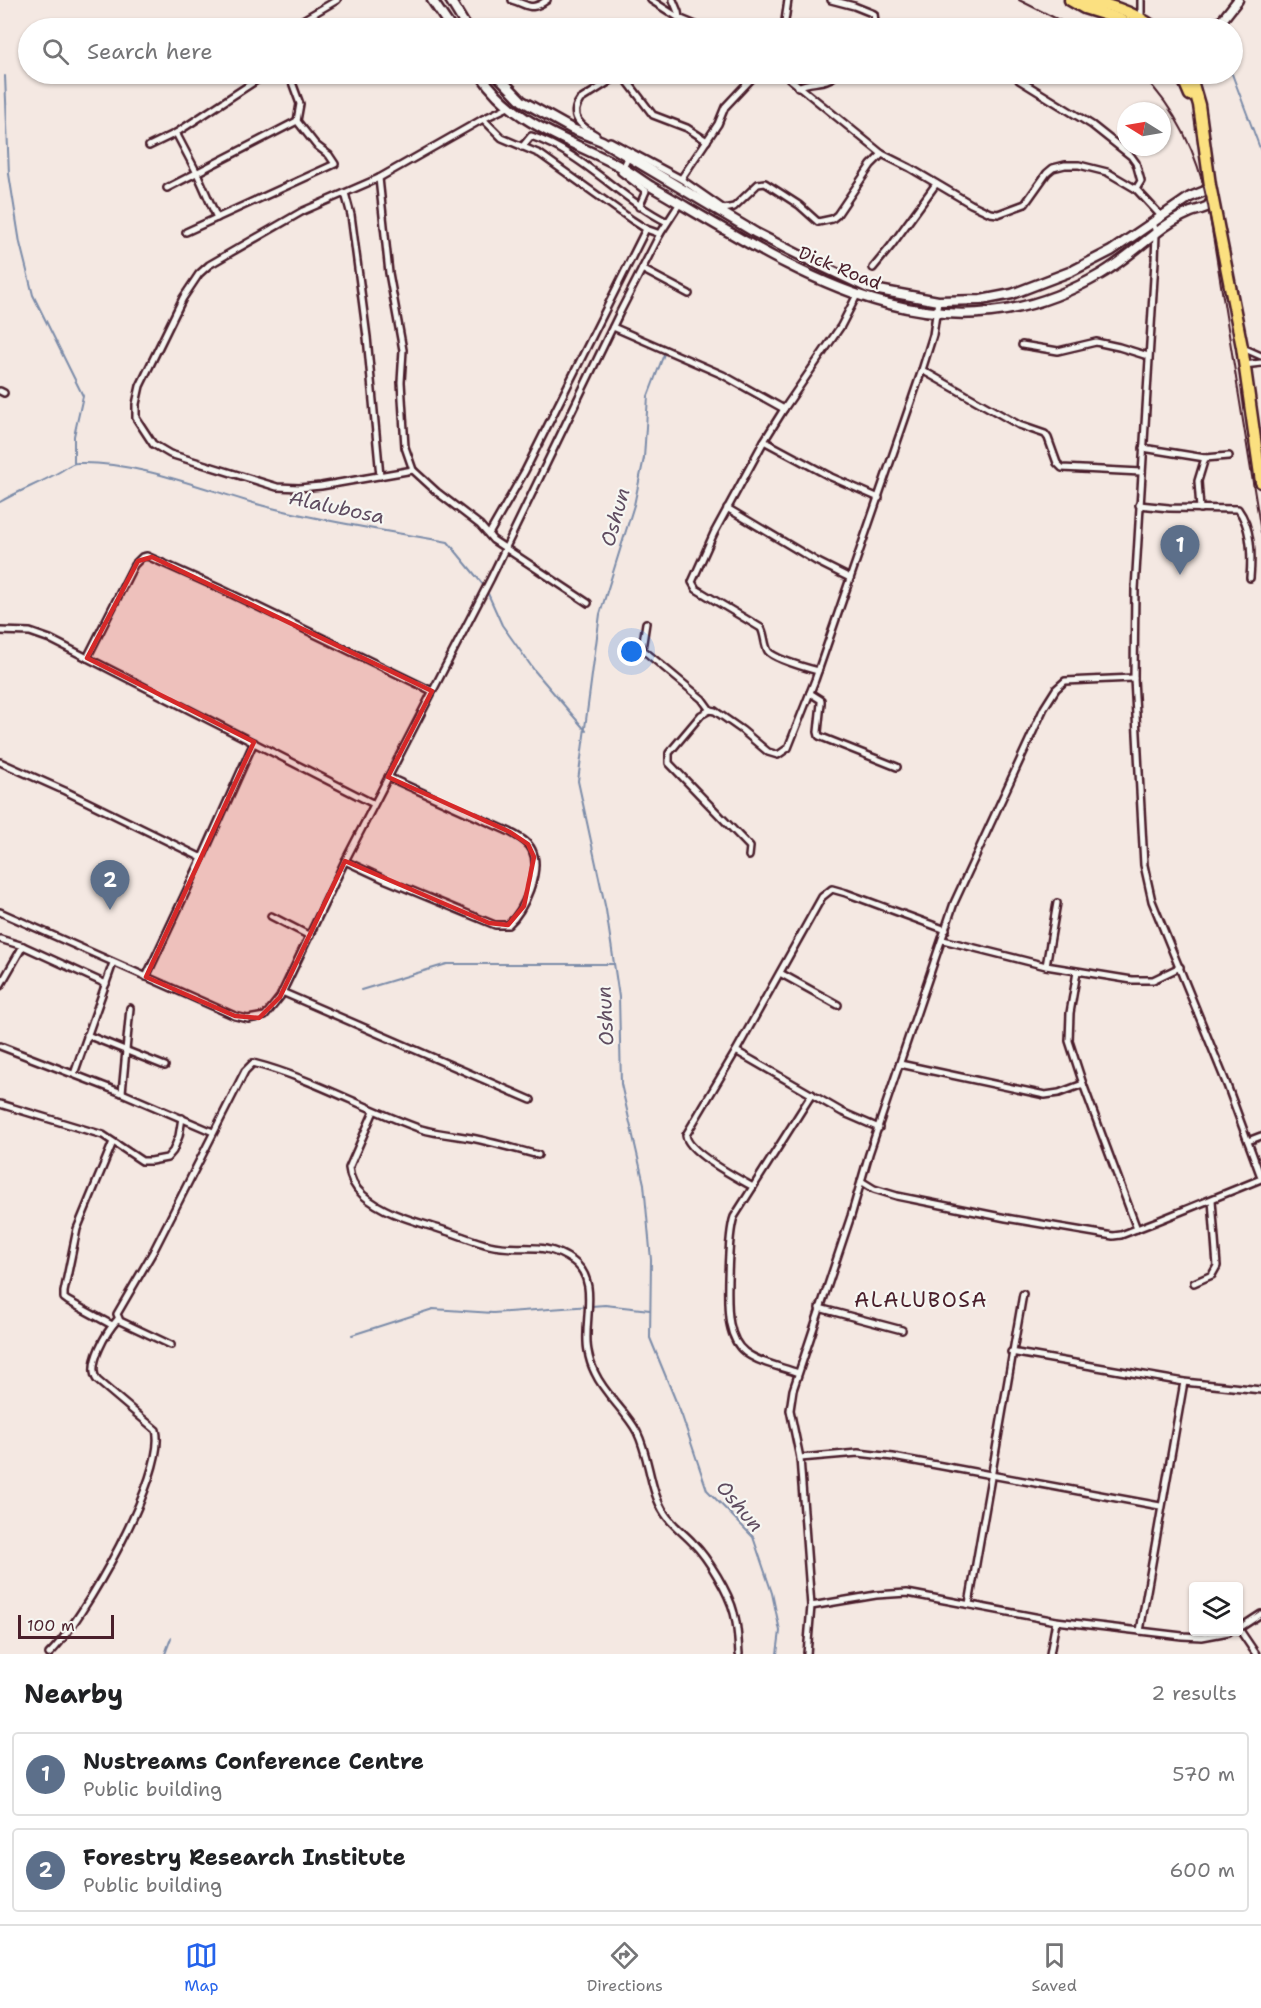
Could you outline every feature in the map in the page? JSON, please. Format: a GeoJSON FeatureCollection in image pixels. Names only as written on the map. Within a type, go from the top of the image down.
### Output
{"type":"FeatureCollection","features":[{"type":"Feature","properties":{"kind":"highway"},"geometry":{"type":"LineString","coordinates":[[1074,1],[1084,8],[1101,9],[1122,18]]}},
{"type":"Feature","properties":{"kind":"highway"},"geometry":{"type":"LineString","coordinates":[[1185,84],[1200,117]]}},
{"type":"Feature","properties":{"kind":"highway"},"geometry":{"type":"LineString","coordinates":[[1193,84],[1199,105],[1210,185],[1242,348],[1261,482]]}},
{"type":"Feature","properties":{"kind":"main road"},"geometry":{"type":"LineString","coordinates":[[432,0],[444,18]]}},
{"type":"Feature","properties":{"kind":"main road"},"geometry":{"type":"LineString","coordinates":[[450,0],[461,18]]}},
{"type":"Feature","properties":{"kind":"main road"},"geometry":{"type":"LineString","coordinates":[[1224,18],[1238,0]]}},
{"type":"Feature","properties":{"kind":"main road","name":"Dick Road"},"geometry":{"type":"LineString","coordinates":[[488,84],[508,107],[541,128],[622,168],[781,261],[857,295],[889,305],[935,314],[976,313],[1006,309],[1062,293],[1110,268],[1156,232],[1209,205],[1213,198]]}},
{"type":"Feature","properties":{"kind":"main road","name":"Dick Road"},"geometry":{"type":"LineString","coordinates":[[506,84],[522,101],[572,129],[603,141],[756,233],[860,285],[880,291],[938,301],[981,300],[1012,294],[1084,266],[1111,251],[1191,197],[1205,191],[1210,185]]}},
{"type":"Feature","properties":{"kind":"street"},"geometry":{"type":"LineString","coordinates":[[306,18],[337,0]]}},
{"type":"Feature","properties":{"kind":"street"},"geometry":{"type":"LineString","coordinates":[[512,0],[534,8],[547,0]]}},
{"type":"Feature","properties":{"kind":"street"},"geometry":{"type":"LineString","coordinates":[[651,0],[678,18]]}},
{"type":"Feature","properties":{"kind":"street"},"geometry":{"type":"LineString","coordinates":[[673,0],[678,18]]}},
{"type":"Feature","properties":{"kind":"street"},"geometry":{"type":"LineString","coordinates":[[785,18],[788,0]]}},
{"type":"Feature","properties":{"kind":"street"},"geometry":{"type":"LineString","coordinates":[[831,0],[874,14],[875,18]]}},
{"type":"Feature","properties":{"kind":"street"},"geometry":{"type":"LineString","coordinates":[[1140,18],[1141,0]]}},
{"type":"Feature","properties":{"kind":"street"},"geometry":{"type":"LineString","coordinates":[[149,146],[176,133],[251,84]]}},
{"type":"Feature","properties":{"kind":"street"},"geometry":{"type":"LineString","coordinates":[[167,188],[297,121],[300,104],[293,84]]}},
{"type":"Feature","properties":{"kind":"street"},"geometry":{"type":"LineString","coordinates":[[606,84],[576,105],[575,118],[581,126],[681,179],[724,209],[734,207],[758,184],[765,183],[799,205],[818,222],[832,219],[871,165],[882,154]]}},
{"type":"Feature","properties":{"kind":"street"},"geometry":{"type":"LineString","coordinates":[[630,84],[653,115],[687,128],[707,141]]}},
{"type":"Feature","properties":{"kind":"street"},"geometry":{"type":"LineString","coordinates":[[681,179],[718,124],[725,107],[747,84]]}},
{"type":"Feature","properties":{"kind":"street"},"geometry":{"type":"LineString","coordinates":[[795,84],[882,154],[971,204],[998,214],[1024,204],[1053,168],[1079,165],[1107,172],[1136,189],[1162,217]]}},
{"type":"Feature","properties":{"kind":"street"},"geometry":{"type":"LineString","coordinates":[[798,87],[804,84]]}},
{"type":"Feature","properties":{"kind":"street"},"geometry":{"type":"LineString","coordinates":[[1026,84],[1092,125],[1131,156],[1136,163],[1141,182],[1136,189]]}},
{"type":"Feature","properties":{"kind":"street"},"geometry":{"type":"LineString","coordinates":[[413,470],[299,488],[277,487],[170,454],[153,444],[136,417],[140,386],[186,291],[209,265],[303,212],[379,178],[508,107]]}},
{"type":"Feature","properties":{"kind":"street"},"geometry":{"type":"LineString","coordinates":[[483,119],[502,138],[540,154],[646,229],[660,234]]}},
{"type":"Feature","properties":{"kind":"street"},"geometry":{"type":"LineString","coordinates":[[186,232],[335,164],[297,121]]}},
{"type":"Feature","properties":{"kind":"street"},"geometry":{"type":"LineString","coordinates":[[176,133],[217,218]]}},
{"type":"Feature","properties":{"kind":"street"},"geometry":{"type":"LineString","coordinates":[[522,147],[531,136],[550,143],[579,161],[639,207],[667,222]]}},
{"type":"Feature","properties":{"kind":"street"},"geometry":{"type":"LineString","coordinates":[[629,156],[621,172],[646,191],[639,207]]}},
{"type":"Feature","properties":{"kind":"street"},"geometry":{"type":"LineString","coordinates":[[379,178],[389,273],[402,343],[401,382],[405,447],[413,470],[489,534],[493,540],[588,603]]}},
{"type":"Feature","properties":{"kind":"street"},"geometry":{"type":"LineString","coordinates":[[873,268],[936,184]]}},
{"type":"Feature","properties":{"kind":"street"},"geometry":{"type":"LineString","coordinates":[[345,192],[351,216],[367,337],[380,476]]}},
{"type":"Feature","properties":{"kind":"street"},"geometry":{"type":"LineString","coordinates":[[0,912],[227,1013],[248,1019],[265,1016],[282,992],[345,861],[642,269],[660,234],[680,203]]}},
{"type":"Feature","properties":{"kind":"street"},"geometry":{"type":"LineString","coordinates":[[861,1182],[874,1189],[897,1196],[1097,1235],[1121,1235],[1212,1200],[1261,1178],[1152,901],[1143,846],[1134,678],[1136,561],[1156,232],[1153,222]]}},
{"type":"Feature","properties":{"kind":"street"},"geometry":{"type":"LineString","coordinates":[[489,534],[528,464],[646,229]]}},
{"type":"Feature","properties":{"kind":"street"},"geometry":{"type":"LineString","coordinates":[[642,269],[689,294]]}},
{"type":"Feature","properties":{"kind":"street"},"geometry":{"type":"LineString","coordinates":[[818,671],[772,654],[765,643],[761,628],[693,586],[693,577],[764,441],[842,326],[857,295]]}},
{"type":"Feature","properties":{"kind":"street"},"geometry":{"type":"LineString","coordinates":[[646,623],[642,649],[702,699],[710,710],[715,711],[742,730],[768,752],[778,755],[789,748],[879,498],[922,370],[935,326],[938,301]]}},
{"type":"Feature","properties":{"kind":"street"},"geometry":{"type":"LineString","coordinates":[[613,327],[723,375],[784,409]]}},
{"type":"Feature","properties":{"kind":"street"},"geometry":{"type":"LineString","coordinates":[[1022,345],[1058,351],[1096,342],[1119,346],[1148,356]]}},
{"type":"Feature","properties":{"kind":"street"},"geometry":{"type":"LineString","coordinates":[[1242,348],[1261,356]]}},
{"type":"Feature","properties":{"kind":"street"},"geometry":{"type":"LineString","coordinates":[[1244,365],[1261,363]]}},
{"type":"Feature","properties":{"kind":"street"},"geometry":{"type":"LineString","coordinates":[[922,370],[1019,425],[1045,434],[1057,463],[1062,468],[1141,472]]}},
{"type":"Feature","properties":{"kind":"street"},"geometry":{"type":"LineString","coordinates":[[764,441],[831,477],[879,498]]}},
{"type":"Feature","properties":{"kind":"street"},"geometry":{"type":"LineString","coordinates":[[1143,447],[1205,458],[1229,456]]}},
{"type":"Feature","properties":{"kind":"street"},"geometry":{"type":"LineString","coordinates":[[1200,508],[1198,481],[1205,458]]}},
{"type":"Feature","properties":{"kind":"street"},"geometry":{"type":"LineString","coordinates":[[1139,505],[1235,507],[1243,515],[1252,553],[1250,578]]}},
{"type":"Feature","properties":{"kind":"street"},"geometry":{"type":"LineString","coordinates":[[727,508],[816,561],[850,578]]}},
{"type":"Feature","properties":{"kind":"street"},"geometry":{"type":"LineString","coordinates":[[87,658],[134,565],[142,557],[147,556],[202,580],[432,691]]}},
{"type":"Feature","properties":{"kind":"street"},"geometry":{"type":"LineString","coordinates":[[0,630],[40,635],[374,804]]}},
{"type":"Feature","properties":{"kind":"street"},"geometry":{"type":"LineString","coordinates":[[807,1654],[811,1606],[800,1458],[790,1410],[793,1390],[900,1064],[958,893],[1044,708],[1056,689],[1065,681],[1134,678]]}},
{"type":"Feature","properties":{"kind":"street"},"geometry":{"type":"LineString","coordinates":[[810,693],[821,700],[819,736],[897,767]]}},
{"type":"Feature","properties":{"kind":"street"},"geometry":{"type":"LineString","coordinates":[[710,710],[701,715],[669,753],[669,763],[750,847],[749,856]]}},
{"type":"Feature","properties":{"kind":"street"},"geometry":{"type":"LineString","coordinates":[[146,977],[254,742]]}},
{"type":"Feature","properties":{"kind":"street"},"geometry":{"type":"LineString","coordinates":[[0,762],[202,858]]}},
{"type":"Feature","properties":{"kind":"street"},"geometry":{"type":"LineString","coordinates":[[345,861],[495,925],[508,924],[524,906],[534,871],[533,852],[528,844],[510,832],[388,777]]}},
{"type":"Feature","properties":{"kind":"street"},"geometry":{"type":"LineString","coordinates":[[753,1187],[720,1167],[686,1139],[686,1135],[822,897],[832,889],[946,930]]}},
{"type":"Feature","properties":{"kind":"street"},"geometry":{"type":"LineString","coordinates":[[1046,966],[1057,903]]}},
{"type":"Feature","properties":{"kind":"street"},"geometry":{"type":"LineString","coordinates":[[271,916],[310,936]]}},
{"type":"Feature","properties":{"kind":"street"},"geometry":{"type":"LineString","coordinates":[[0,939],[23,946],[106,984]]}},
{"type":"Feature","properties":{"kind":"street"},"geometry":{"type":"LineString","coordinates":[[943,940],[1046,966],[1143,981],[1163,976],[1180,968]]}},
{"type":"Feature","properties":{"kind":"street"},"geometry":{"type":"LineString","coordinates":[[0,986],[23,946]]}},
{"type":"Feature","properties":{"kind":"street"},"geometry":{"type":"LineString","coordinates":[[74,1074],[113,963]]}},
{"type":"Feature","properties":{"kind":"street"},"geometry":{"type":"LineString","coordinates":[[1077,972],[1068,1030],[1069,1041],[1137,1229]]}},
{"type":"Feature","properties":{"kind":"street"},"geometry":{"type":"LineString","coordinates":[[780,973],[838,1005]]}},
{"type":"Feature","properties":{"kind":"street"},"geometry":{"type":"LineString","coordinates":[[282,992],[531,1100]]}},
{"type":"Feature","properties":{"kind":"street"},"geometry":{"type":"LineString","coordinates":[[122,1093],[130,1008]]}},
{"type":"Feature","properties":{"kind":"street"},"geometry":{"type":"LineString","coordinates":[[87,1035],[165,1066]]}},
{"type":"Feature","properties":{"kind":"street"},"geometry":{"type":"LineString","coordinates":[[0,1046],[122,1093],[213,1132]]}},
{"type":"Feature","properties":{"kind":"street"},"geometry":{"type":"LineString","coordinates":[[736,1051],[842,1112],[879,1128]]}},
{"type":"Feature","properties":{"kind":"street"},"geometry":{"type":"LineString","coordinates":[[118,1319],[117,1314],[153,1252],[244,1071],[254,1063],[296,1076],[374,1111],[423,1129],[472,1138],[538,1155]]}},
{"type":"Feature","properties":{"kind":"street"},"geometry":{"type":"LineString","coordinates":[[900,1064],[1045,1095],[1059,1094],[1083,1084]]}},
{"type":"Feature","properties":{"kind":"street"},"geometry":{"type":"LineString","coordinates":[[798,1373],[744,1352],[737,1342],[730,1326],[731,1225],[812,1094]]}},
{"type":"Feature","properties":{"kind":"street"},"geometry":{"type":"LineString","coordinates":[[0,1104],[103,1135],[142,1161],[160,1161],[173,1151],[179,1136],[182,1118]]}},
{"type":"Feature","properties":{"kind":"street"},"geometry":{"type":"LineString","coordinates":[[374,1111],[349,1168],[354,1184],[363,1195],[398,1215],[490,1246],[544,1248],[556,1251],[578,1266],[583,1274],[589,1296],[588,1351],[595,1374],[626,1414],[637,1433],[657,1500],[666,1515],[695,1544],[730,1600],[734,1612],[739,1654]]}},
{"type":"Feature","properties":{"kind":"street"},"geometry":{"type":"LineString","coordinates":[[1248,1141],[1261,1136]]}},
{"type":"Feature","properties":{"kind":"street"},"geometry":{"type":"LineString","coordinates":[[112,1325],[70,1303],[64,1298],[63,1292],[77,1229],[113,1142]]}},
{"type":"Feature","properties":{"kind":"street"},"geometry":{"type":"LineString","coordinates":[[1194,1283],[1212,1275],[1217,1266],[1212,1200]]}},
{"type":"Feature","properties":{"kind":"street"},"geometry":{"type":"LineString","coordinates":[[969,1604],[1011,1352],[1023,1294]]}},
{"type":"Feature","properties":{"kind":"street"},"geometry":{"type":"LineString","coordinates":[[819,1308],[902,1330]]}},
{"type":"Feature","properties":{"kind":"street"},"geometry":{"type":"LineString","coordinates":[[49,1654],[62,1640],[92,1597],[121,1543],[149,1478],[157,1440],[156,1430],[151,1425],[94,1377],[93,1369],[97,1355],[112,1325],[118,1319]]}},
{"type":"Feature","properties":{"kind":"street"},"geometry":{"type":"LineString","coordinates":[[118,1319],[171,1345]]}},
{"type":"Feature","properties":{"kind":"street"},"geometry":{"type":"LineString","coordinates":[[1011,1352],[1184,1382],[1261,1390]]}},
{"type":"Feature","properties":{"kind":"street"},"geometry":{"type":"LineString","coordinates":[[1140,1630],[1160,1506],[1184,1382]]}},
{"type":"Feature","properties":{"kind":"street"},"geometry":{"type":"LineString","coordinates":[[800,1458],[869,1454],[1160,1506]]}},
{"type":"Feature","properties":{"kind":"street"},"geometry":{"type":"LineString","coordinates":[[811,1606],[907,1593],[1056,1621],[1189,1636]]}},
{"type":"Feature","properties":{"kind":"street"},"geometry":{"type":"LineString","coordinates":[[1243,1626],[1261,1614]]}},
{"type":"Feature","properties":{"kind":"street"},"geometry":{"type":"LineString","coordinates":[[1050,1654],[1056,1621]]}},
{"type":"Feature","properties":{"kind":"street"},"geometry":{"type":"LineString","coordinates":[[1243,1635],[1256,1654]]}},
{"type":"Feature","properties":{"kind":"highlighted area"},"geometry":{"type":"Polygon","coordinates":[[[152,557],[432,691],[388,777],[510,832],[528,844],[534,857],[524,906],[508,925],[489,923],[345,861],[280,997],[259,1018],[235,1016],[146,977],[254,742],[87,658],[138,561],[152,557]]]}},
{"type":"Feature","properties":{"kind":"waterway"},"geometry":{"type":"LineString","coordinates":[[5,76],[9,174],[20,243],[33,295],[83,396],[74,436],[74,463]]}},
{"type":"Feature","properties":{"kind":"waterway"},"geometry":{"type":"LineString","coordinates":[[1236,84],[1261,151]]}},
{"type":"Feature","properties":{"kind":"waterway","name":"Oshun"},"geometry":{"type":"LineString","coordinates":[[664,354],[648,396],[644,458],[634,505],[600,614],[578,781],[606,910],[619,997],[621,1084],[644,1184],[651,1260],[650,1338],[682,1416],[707,1490],[753,1537],[772,1593],[780,1631],[777,1654]]}},
{"type":"Feature","properties":{"kind":"waterway","name":"Alalubosa"},"geometry":{"type":"LineString","coordinates":[[0,502],[73,464],[100,464],[171,478],[287,512],[448,542],[485,587],[502,625],[534,670],[586,731]]}},
{"type":"Feature","properties":{"kind":"waterway"},"geometry":{"type":"LineString","coordinates":[[361,990],[447,964],[614,964]]}},
{"type":"Feature","properties":{"kind":"waterway"},"geometry":{"type":"LineString","coordinates":[[352,1335],[433,1309],[493,1313],[605,1305],[650,1310]]}},
{"type":"Feature","properties":{"kind":"waterway"},"geometry":{"type":"LineString","coordinates":[[165,1654],[171,1638]]}},
{"type":"Feature","properties":{"kind":"railway"},"geometry":{"type":"LineString","coordinates":[[1019,0],[1055,18]]}},
{"type":"Feature","properties":{"kind":"railway"},"geometry":{"type":"LineString","coordinates":[[1150,84],[1184,134],[1204,186],[1261,532]]}},
{"type":"Feature","properties":{"kind":"place","name":"Nustreams Conference Centre"},"geometry":{"type":"Point","coordinates":[1180,575]}},
{"type":"Feature","properties":{"kind":"place","name":"Forestry Research Institute"},"geometry":{"type":"Point","coordinates":[110,910]}},
{"type":"Feature","properties":{"kind":"district","name":"ALALUBOSA"},"geometry":{"type":"Point","coordinates":[921,1300]}}]}
